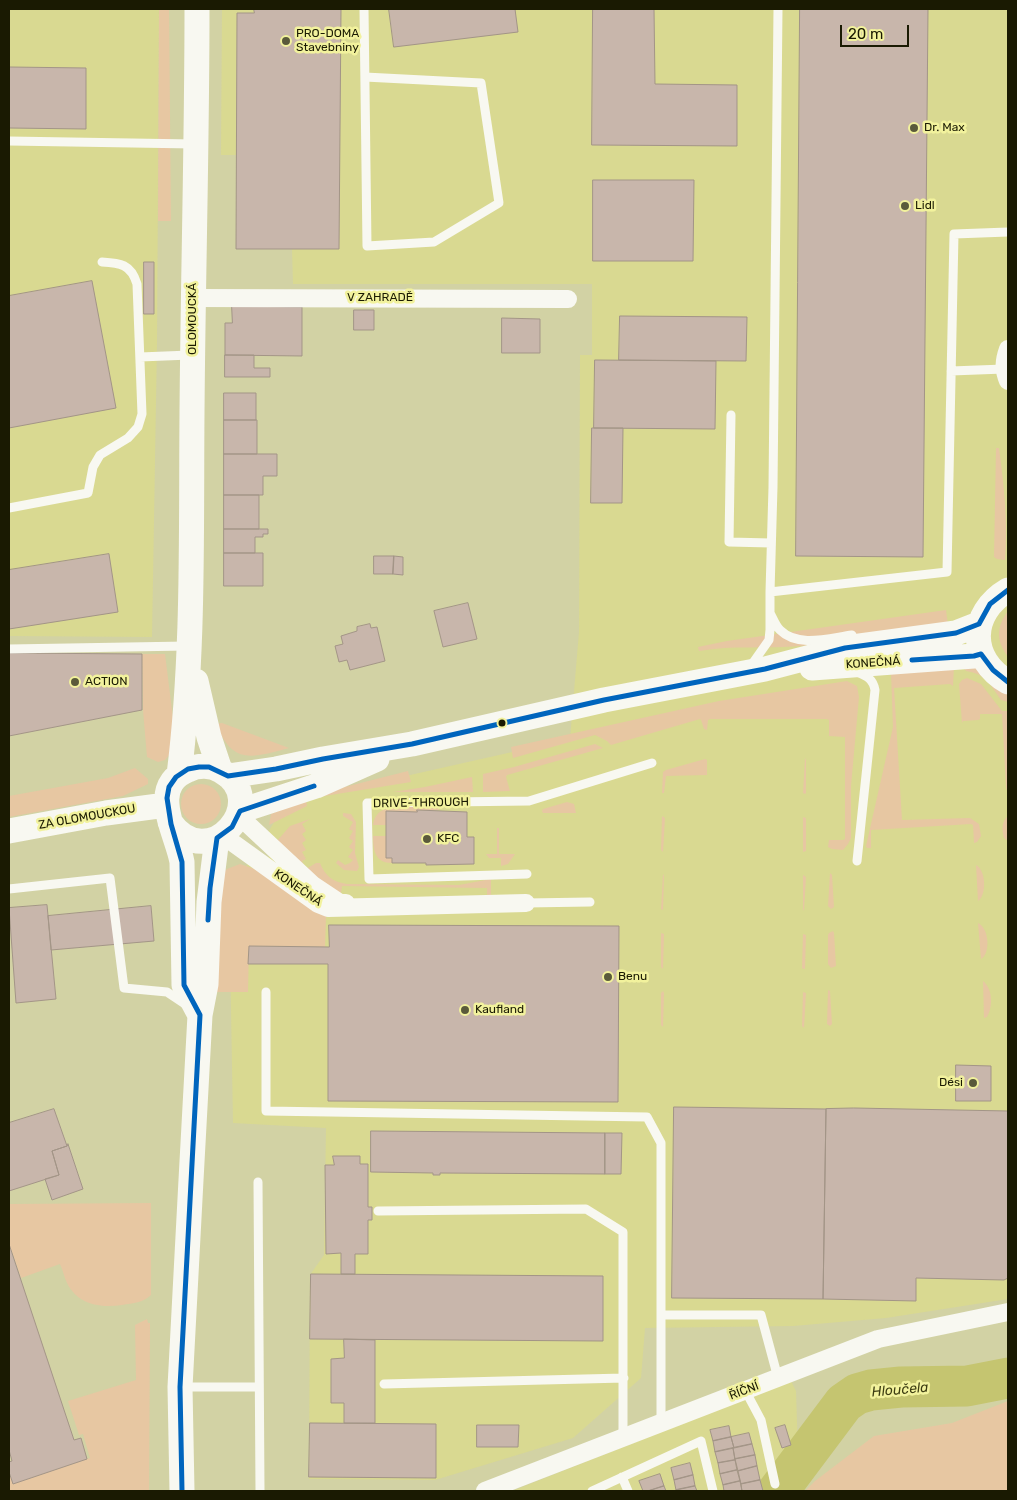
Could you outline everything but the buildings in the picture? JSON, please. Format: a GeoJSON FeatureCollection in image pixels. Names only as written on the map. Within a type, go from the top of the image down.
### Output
{"type":"FeatureCollection","features":[{"type":"Feature","properties":{"kind":"street","name":"OLOMOUCKÁ"},"geometry":{"type":"LineString","coordinates":[[168,814],[169,788],[179,775],[190,637],[193,298],[197,144],[197,9]]}},
{"type":"Feature","properties":{"kind":"street","name":"V ZAHRADĚ"},"geometry":{"type":"LineString","coordinates":[[193,298],[568,298]]}},
{"type":"Feature","properties":{"kind":"street"},"geometry":{"type":"LineString","coordinates":[[1006,375],[1005,359],[1008,349]]}},
{"type":"Feature","properties":{"kind":"street"},"geometry":{"type":"LineString","coordinates":[[1008,590],[996,597],[986,610],[979,624],[979,644],[982,654],[988,666],[998,676],[1008,682]]}},
{"type":"Feature","properties":{"kind":"street","name":"KONEČNÁ"},"geometry":{"type":"LineString","coordinates":[[224,773],[276,769],[323,759],[404,746],[604,700],[756,670],[889,637],[956,633],[979,624]]}},
{"type":"Feature","properties":{"kind":"street","name":"OLOMOUCKÁ"},"geometry":{"type":"LineString","coordinates":[[190,637],[197,688],[209,737],[224,773],[234,783],[238,792],[240,801],[239,813]]}},
{"type":"Feature","properties":{"kind":"street","name":"KONEČNÁ"},"geometry":{"type":"LineString","coordinates":[[756,670],[838,666],[982,654]]}},
{"type":"Feature","properties":{"kind":"street","name":"KONEČNÁ"},"geometry":{"type":"LineString","coordinates":[[384,906],[340,903],[313,885],[239,813],[332,780],[404,746]]}},
{"type":"Feature","properties":{"kind":"street"},"geometry":{"type":"LineString","coordinates":[[179,775],[186,770],[203,766],[224,773]]}},
{"type":"Feature","properties":{"kind":"street","name":"ZA OLOMOUCKOU"},"geometry":{"type":"LineString","coordinates":[[9,831],[106,813],[168,814]]}},
{"type":"Feature","properties":{"kind":"street"},"geometry":{"type":"LineString","coordinates":[[168,814],[180,834],[195,840],[210,840],[220,837],[232,827],[239,813]]}},
{"type":"Feature","properties":{"kind":"street"},"geometry":{"type":"LineString","coordinates":[[168,814],[182,862],[184,985],[200,1015]]}},
{"type":"Feature","properties":{"kind":"street"},"geometry":{"type":"LineString","coordinates":[[182,1491],[180,1387],[200,1015],[206,984],[210,895],[220,837]]}},
{"type":"Feature","properties":{"kind":"street","name":"KONEČNÁ"},"geometry":{"type":"LineString","coordinates":[[220,837],[318,904],[328,908],[526,903]]}},
{"type":"Feature","properties":{"kind":"street","name":"ŘÍČNÍ"},"geometry":{"type":"LineString","coordinates":[[485,1491],[878,1339],[1008,1312]]}},
{"type":"Feature","properties":{"kind":"lane"},"geometry":{"type":"LineString","coordinates":[[364,9],[367,246],[434,242],[499,203],[481,83],[365,77]]}},
{"type":"Feature","properties":{"kind":"lane"},"geometry":{"type":"LineString","coordinates":[[756,670],[769,640],[770,613],[778,9]]}},
{"type":"Feature","properties":{"kind":"lane"},"geometry":{"type":"LineString","coordinates":[[9,141],[197,144]]}},
{"type":"Feature","properties":{"kind":"lane"},"geometry":{"type":"LineString","coordinates":[[770,592],[947,572],[954,234],[1008,232]]}},
{"type":"Feature","properties":{"kind":"lane"},"geometry":{"type":"LineString","coordinates":[[9,508],[88,493],[93,467],[100,455],[128,438],[138,427],[142,414],[137,284],[134,275],[128,268],[120,263],[102,262]]}},
{"type":"Feature","properties":{"kind":"lane"},"geometry":{"type":"LineString","coordinates":[[140,357],[193,355]]}},
{"type":"Feature","properties":{"kind":"lane"},"geometry":{"type":"LineString","coordinates":[[951,370],[1006,375]]}},
{"type":"Feature","properties":{"kind":"lane"},"geometry":{"type":"LineString","coordinates":[[731,415],[729,542],[771,543]]}},
{"type":"Feature","properties":{"kind":"lane"},"geometry":{"type":"LineString","coordinates":[[770,613],[778,629],[788,636],[805,641],[858,634]]}},
{"type":"Feature","properties":{"kind":"lane"},"geometry":{"type":"LineString","coordinates":[[9,648],[190,637]]}},
{"type":"Feature","properties":{"kind":"lane"},"geometry":{"type":"LineString","coordinates":[[838,666],[868,677],[873,682],[875,690],[857,861]]}},
{"type":"Feature","properties":{"kind":"lane","name":"DRIVE-THROUGH"},"geometry":{"type":"LineString","coordinates":[[527,874],[369,878],[367,803],[529,801],[652,763]]}},
{"type":"Feature","properties":{"kind":"lane"},"geometry":{"type":"LineString","coordinates":[[9,889],[110,878],[124,988],[167,992],[200,1015]]}},
{"type":"Feature","properties":{"kind":"lane"},"geometry":{"type":"LineString","coordinates":[[526,903],[590,902]]}},
{"type":"Feature","properties":{"kind":"lane"},"geometry":{"type":"LineString","coordinates":[[266,992],[266,1111],[647,1117],[661,1143],[661,1423]]}},
{"type":"Feature","properties":{"kind":"lane"},"geometry":{"type":"LineString","coordinates":[[258,1182],[260,1491]]}},
{"type":"Feature","properties":{"kind":"lane"},"geometry":{"type":"LineString","coordinates":[[378,1211],[586,1209],[623,1232],[623,1438]]}},
{"type":"Feature","properties":{"kind":"lane"},"geometry":{"type":"LineString","coordinates":[[661,1315],[761,1315],[778,1378]]}},
{"type":"Feature","properties":{"kind":"lane"},"geometry":{"type":"LineString","coordinates":[[384,1384],[624,1378]]}},
{"type":"Feature","properties":{"kind":"lane"},"geometry":{"type":"LineString","coordinates":[[180,1387],[258,1387]]}},
{"type":"Feature","properties":{"kind":"lane"},"geometry":{"type":"LineString","coordinates":[[745,1390],[761,1420],[775,1484]]}},
{"type":"Feature","properties":{"kind":"lane"},"geometry":{"type":"LineString","coordinates":[[592,1491],[701,1441],[713,1491]]}},
{"type":"Feature","properties":{"kind":"lane"},"geometry":{"type":"LineString","coordinates":[[622,1477],[628,1491]]}},
{"type":"Feature","properties":{"kind":"shaded area"},"geometry":{"type":"Polygon","coordinates":[[[9,9],[159,9],[157,343],[152,637],[9,636],[9,9]]]}},
{"type":"Feature","properties":{"kind":"shaded area"},"geometry":{"type":"Polygon","coordinates":[[[159,9],[169,9],[171,221],[158,221],[159,9]]]}},
{"type":"Feature","properties":{"kind":"shaded area"},"geometry":{"type":"Polygon","coordinates":[[[222,9],[1008,9],[1008,1299],[886,1318],[793,1326],[645,1328],[641,1378],[573,1438],[435,1480],[309,1479],[310,1275],[324,1255],[326,1128],[233,1123],[229,895],[255,852],[267,858],[269,857],[260,845],[286,803],[570,739],[579,632],[580,355],[592,355],[592,284],[293,284],[292,249],[236,249],[237,155],[221,155],[222,9]]]}},
{"type":"Feature","properties":{"kind":"shaded area"},"geometry":{"type":"Polygon","coordinates":[[[996,448],[999,448],[1004,490],[1006,518],[1005,560],[994,557],[996,448]]]}},
{"type":"Feature","properties":{"kind":"shaded area"},"geometry":{"type":"Polygon","coordinates":[[[946,610],[948,625],[856,639],[788,647],[724,648],[699,651],[698,647],[727,641],[946,610]]]}},
{"type":"Feature","properties":{"kind":"shaded area"},"geometry":{"type":"Polygon","coordinates":[[[1008,611],[1008,657],[1001,645],[999,634],[1001,623],[1008,611]]]}},
{"type":"Feature","properties":{"kind":"shaded area"},"geometry":{"type":"Polygon","coordinates":[[[142,654],[165,654],[175,734],[170,754],[165,760],[158,762],[147,757],[143,710],[142,654]]]}},
{"type":"Feature","properties":{"kind":"shaded area"},"geometry":{"type":"Polygon","coordinates":[[[954,666],[953,686],[950,684],[894,688],[902,820],[970,818],[979,824],[981,836],[974,843],[973,825],[971,824],[871,830],[871,848],[867,848],[893,727],[891,673],[954,666]]]}},
{"type":"Feature","properties":{"kind":"shaded area"},"geometry":{"type":"Polygon","coordinates":[[[972,667],[979,669],[1008,692],[1008,702],[1001,700],[983,677],[966,671],[964,668],[972,667]]]}},
{"type":"Feature","properties":{"kind":"shaded area"},"geometry":{"type":"Polygon","coordinates":[[[967,678],[981,684],[1002,711],[1008,711],[1008,792],[1006,788],[1002,714],[980,714],[980,719],[978,720],[963,721],[962,723],[959,684],[967,678]]]}},
{"type":"Feature","properties":{"kind":"shaded area"},"geometry":{"type":"Polygon","coordinates":[[[847,681],[857,686],[859,697],[851,786],[851,838],[843,850],[828,847],[829,840],[845,839],[845,737],[829,736],[829,720],[827,719],[710,719],[708,720],[707,730],[704,729],[700,719],[611,745],[595,735],[513,758],[511,747],[719,701],[847,681]]]}},
{"type":"Feature","properties":{"kind":"shaded area"},"geometry":{"type":"Polygon","coordinates":[[[222,723],[289,748],[254,756],[245,755],[229,746],[222,737],[216,724],[222,723]]]}},
{"type":"Feature","properties":{"kind":"shaded area"},"geometry":{"type":"Polygon","coordinates":[[[595,744],[603,748],[507,775],[510,791],[483,792],[483,774],[595,744]]]}},
{"type":"Feature","properties":{"kind":"shaded area"},"geometry":{"type":"Polygon","coordinates":[[[805,758],[806,793],[805,794],[803,793],[805,758]]]}},
{"type":"Feature","properties":{"kind":"shaded area"},"geometry":{"type":"Polygon","coordinates":[[[707,760],[707,775],[666,776],[664,793],[662,793],[663,772],[707,760]]]}},
{"type":"Feature","properties":{"kind":"shaded area"},"geometry":{"type":"Polygon","coordinates":[[[135,768],[148,779],[148,784],[123,796],[9,817],[9,796],[108,778],[135,768]]]}},
{"type":"Feature","properties":{"kind":"shaded area"},"geometry":{"type":"Polygon","coordinates":[[[408,771],[411,782],[306,799],[307,806],[269,825],[271,814],[317,794],[408,771]]]}},
{"type":"Feature","properties":{"kind":"shaded area"},"geometry":{"type":"Polygon","coordinates":[[[472,777],[473,792],[393,792],[425,787],[472,777]]]}},
{"type":"Feature","properties":{"kind":"shaded area"},"geometry":{"type":"Polygon","coordinates":[[[201,784],[215,790],[221,804],[215,818],[201,824],[187,818],[181,804],[187,790],[201,784]]]}},
{"type":"Feature","properties":{"kind":"shaded area"},"geometry":{"type":"Polygon","coordinates":[[[567,802],[574,804],[576,813],[543,813],[542,811],[543,809],[567,802]]]}},
{"type":"Feature","properties":{"kind":"shaded area"},"geometry":{"type":"Polygon","coordinates":[[[439,806],[439,810],[418,810],[417,812],[386,811],[386,825],[373,825],[380,812],[389,808],[439,806]]]}},
{"type":"Feature","properties":{"kind":"shaded area"},"geometry":{"type":"Polygon","coordinates":[[[343,813],[351,814],[356,822],[355,853],[359,867],[357,871],[344,870],[336,863],[338,860],[345,865],[353,860],[348,857],[353,850],[349,847],[353,841],[349,838],[353,831],[349,829],[353,822],[343,816],[343,813]]]}},
{"type":"Feature","properties":{"kind":"shaded area"},"geometry":{"type":"Polygon","coordinates":[[[662,816],[665,818],[663,852],[661,850],[662,816]]]}},
{"type":"Feature","properties":{"kind":"shaded area"},"geometry":{"type":"Polygon","coordinates":[[[1008,816],[1008,841],[1004,838],[1003,823],[1008,816]]]}},
{"type":"Feature","properties":{"kind":"shaded area"},"geometry":{"type":"Polygon","coordinates":[[[803,817],[806,818],[806,851],[803,852],[803,817]]]}},
{"type":"Feature","properties":{"kind":"shaded area"},"geometry":{"type":"Polygon","coordinates":[[[310,819],[302,824],[306,831],[302,834],[306,840],[302,843],[306,850],[302,852],[306,859],[302,861],[305,868],[277,841],[290,826],[310,819]]]}},
{"type":"Feature","properties":{"kind":"shaded area"},"geometry":{"type":"Polygon","coordinates":[[[497,828],[499,828],[499,854],[515,854],[508,864],[501,866],[501,858],[489,858],[486,854],[497,854],[497,828]]]}},
{"type":"Feature","properties":{"kind":"shaded area"},"geometry":{"type":"Polygon","coordinates":[[[373,836],[386,836],[386,858],[392,858],[392,863],[382,861],[376,855],[373,836]]]}},
{"type":"Feature","properties":{"kind":"shaded area"},"geometry":{"type":"Polygon","coordinates":[[[316,863],[320,863],[330,878],[347,884],[459,885],[491,879],[491,895],[487,895],[487,888],[342,886],[341,893],[329,890],[306,869],[316,863]]]}},
{"type":"Feature","properties":{"kind":"shaded area"},"geometry":{"type":"Polygon","coordinates":[[[240,864],[255,869],[326,916],[325,947],[249,946],[248,992],[215,992],[222,874],[227,869],[240,864]]]}},
{"type":"Feature","properties":{"kind":"shaded area"},"geometry":{"type":"Polygon","coordinates":[[[976,865],[982,872],[984,883],[983,894],[978,901],[976,865]]]}},
{"type":"Feature","properties":{"kind":"shaded area"},"geometry":{"type":"Polygon","coordinates":[[[830,873],[832,875],[834,907],[831,909],[828,906],[830,873]]]}},
{"type":"Feature","properties":{"kind":"shaded area"},"geometry":{"type":"Polygon","coordinates":[[[663,874],[664,876],[663,910],[661,909],[663,874]]]}},
{"type":"Feature","properties":{"kind":"shaded area"},"geometry":{"type":"Polygon","coordinates":[[[803,875],[806,877],[804,911],[803,909],[803,875]]]}},
{"type":"Feature","properties":{"kind":"shaded area"},"geometry":{"type":"Polygon","coordinates":[[[978,923],[985,930],[987,941],[986,952],[981,959],[978,923]]]}},
{"type":"Feature","properties":{"kind":"shaded area"},"geometry":{"type":"Polygon","coordinates":[[[833,931],[836,966],[831,968],[828,964],[828,935],[833,931]]]}},
{"type":"Feature","properties":{"kind":"shaded area"},"geometry":{"type":"Polygon","coordinates":[[[661,933],[664,934],[663,969],[661,967],[661,933]]]}},
{"type":"Feature","properties":{"kind":"shaded area"},"geometry":{"type":"Polygon","coordinates":[[[803,934],[806,935],[805,969],[802,968],[803,934]]]}},
{"type":"Feature","properties":{"kind":"shaded area"},"geometry":{"type":"Polygon","coordinates":[[[983,981],[989,989],[991,998],[989,1013],[984,1018],[983,981]]]}},
{"type":"Feature","properties":{"kind":"shaded area"},"geometry":{"type":"Polygon","coordinates":[[[828,990],[830,991],[832,1024],[830,1026],[827,1024],[828,990]]]}},
{"type":"Feature","properties":{"kind":"shaded area"},"geometry":{"type":"Polygon","coordinates":[[[663,991],[663,1027],[661,1025],[661,993],[663,991]]]}},
{"type":"Feature","properties":{"kind":"shaded area"},"geometry":{"type":"Polygon","coordinates":[[[803,992],[806,993],[804,1028],[802,1026],[803,992]]]}},
{"type":"Feature","properties":{"kind":"shaded area"},"geometry":{"type":"Polygon","coordinates":[[[151,1203],[151,1295],[144,1300],[106,1306],[83,1300],[77,1296],[66,1281],[60,1264],[21,1278],[9,1244],[9,1204],[151,1203]]]}},
{"type":"Feature","properties":{"kind":"shaded area"},"geometry":{"type":"Polygon","coordinates":[[[147,1319],[148,1323],[150,1323],[149,1491],[9,1491],[9,1472],[13,1483],[90,1458],[83,1434],[79,1435],[68,1401],[136,1380],[135,1325],[147,1319]]]}},
{"type":"Feature","properties":{"kind":"shaded area"},"geometry":{"type":"Polygon","coordinates":[[[791,1381],[796,1391],[798,1455],[772,1491],[512,1491],[791,1381]]]}},
{"type":"Feature","properties":{"kind":"shaded area"},"geometry":{"type":"Polygon","coordinates":[[[1008,1401],[1008,1491],[805,1491],[815,1481],[874,1436],[952,1423],[1008,1401]]]}},
{"type":"Feature","properties":{"kind":"waterway","name":"Hloučela"},"geometry":{"type":"LineString","coordinates":[[778,1491],[844,1403],[857,1394],[871,1390],[901,1387],[967,1386],[1008,1378]]}},
{"type":"Feature","properties":{"kind":"transit line"},"geometry":{"type":"LineString","coordinates":[[182,1491],[180,1387],[200,1015],[184,985],[182,862],[171,824],[167,798],[169,787],[176,777],[188,769],[199,767],[209,767],[228,776],[412,744],[604,700],[765,669],[845,648],[956,633],[979,624],[990,604],[1008,590]]}},
{"type":"Feature","properties":{"kind":"transit line"},"geometry":{"type":"LineString","coordinates":[[912,660],[981,654],[993,670],[1008,682]]}},
{"type":"Feature","properties":{"kind":"transit line"},"geometry":{"type":"LineString","coordinates":[[208,920],[210,888],[217,838],[232,827],[240,811],[314,786]]}},
{"type":"Feature","properties":{"kind":"place","name":"PRO-DOMA Stavebniny"},"geometry":{"type":"Point","coordinates":[286,41]}},
{"type":"Feature","properties":{"kind":"place","name":"Dr. Max"},"geometry":{"type":"Point","coordinates":[914,128]}},
{"type":"Feature","properties":{"kind":"place","name":"Lidl"},"geometry":{"type":"Point","coordinates":[905,206]}},
{"type":"Feature","properties":{"kind":"place","name":"ACTION"},"geometry":{"type":"Point","coordinates":[75,682]}},
{"type":"Feature","properties":{"kind":"place","name":"KFC"},"geometry":{"type":"Point","coordinates":[427,839]}},
{"type":"Feature","properties":{"kind":"place","name":"Benu"},"geometry":{"type":"Point","coordinates":[608,977]}},
{"type":"Feature","properties":{"kind":"place","name":"Kaufland"},"geometry":{"type":"Point","coordinates":[465,1010]}},
{"type":"Feature","properties":{"kind":"place","name":"Dési"},"geometry":{"type":"Point","coordinates":[973,1083]}}]}
